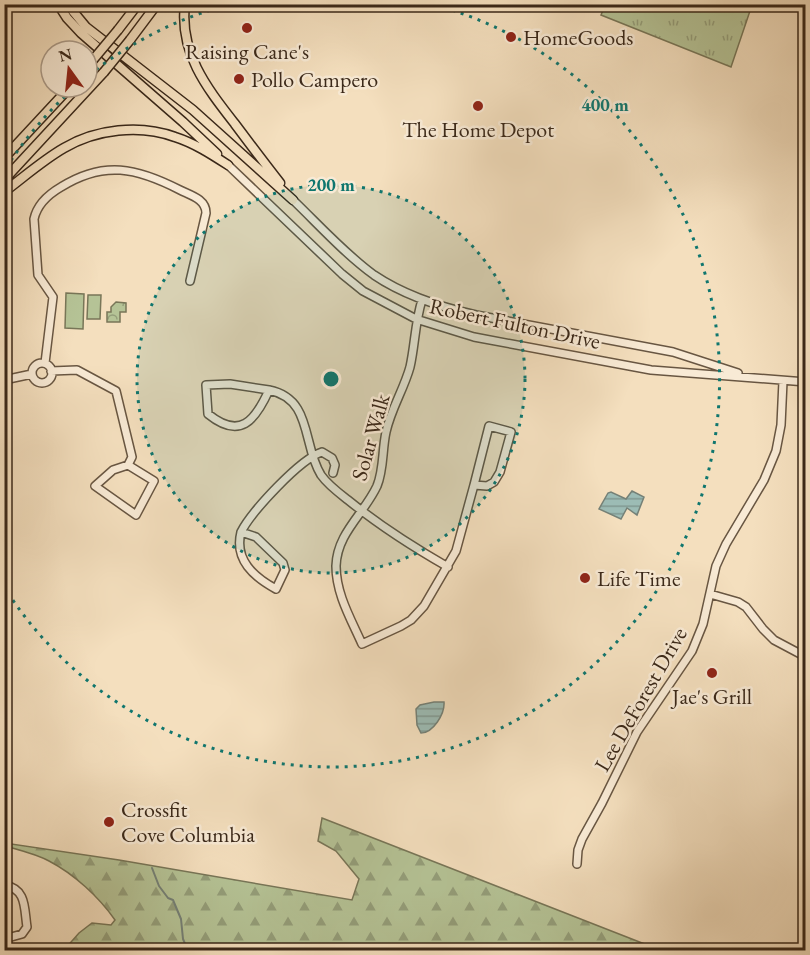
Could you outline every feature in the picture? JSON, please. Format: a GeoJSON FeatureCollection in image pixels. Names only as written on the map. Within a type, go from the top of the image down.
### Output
{"type":"FeatureCollection","features":[{"type":"Feature","properties":{"kind":"main road"},"geometry":{"type":"LineString","coordinates":[[58,4],[81,33],[183,122],[228,165]]}},
{"type":"Feature","properties":{"kind":"main road"},"geometry":{"type":"LineString","coordinates":[[68,4],[86,27],[193,110],[293,200]]}},
{"type":"Feature","properties":{"kind":"main road"},"geometry":{"type":"LineString","coordinates":[[99,53],[138,4]]}},
{"type":"Feature","properties":{"kind":"main road"},"geometry":{"type":"LineString","coordinates":[[4,180],[104,72],[157,4]]}},
{"type":"Feature","properties":{"kind":"main road"},"geometry":{"type":"LineString","coordinates":[[185,4],[184,23],[195,68],[293,200]]}},
{"type":"Feature","properties":{"kind":"main road"},"geometry":{"type":"LineString","coordinates":[[4,158],[59,99]]}},
{"type":"Feature","properties":{"kind":"main road"},"geometry":{"type":"LineString","coordinates":[[4,192],[63,149],[87,138],[110,132],[136,130],[165,134],[200,148],[228,165]]}},
{"type":"Feature","properties":{"kind":"street","name":"Robert Fulton Drive"},"geometry":{"type":"LineString","coordinates":[[228,165],[342,274],[363,291],[416,319],[474,337],[651,370],[806,382]]}},
{"type":"Feature","properties":{"kind":"street"},"geometry":{"type":"LineString","coordinates":[[32,374],[35,380],[43,382],[50,378],[51,371],[45,363],[53,297],[38,275],[34,219],[44,201],[64,185],[87,173],[128,170],[164,182],[198,199],[204,204],[206,213],[190,281]]}},
{"type":"Feature","properties":{"kind":"street","name":"Robert Fulton Drive"},"geometry":{"type":"LineString","coordinates":[[293,200],[375,275],[401,291],[422,300],[476,315],[673,352],[743,376]]}},
{"type":"Feature","properties":{"kind":"street","name":"Solar Walk"},"geometry":{"type":"LineString","coordinates":[[422,300],[416,319],[412,359],[386,432],[380,478],[342,539],[336,566],[341,598],[362,644],[411,620],[424,606],[448,567]]}},
{"type":"Feature","properties":{"kind":"street"},"geometry":{"type":"LineString","coordinates":[[32,374],[36,365],[45,363]]}},
{"type":"Feature","properties":{"kind":"street"},"geometry":{"type":"LineString","coordinates":[[51,371],[85,372],[116,391],[132,452],[128,465]]}},
{"type":"Feature","properties":{"kind":"street"},"geometry":{"type":"LineString","coordinates":[[4,380],[32,374]]}},
{"type":"Feature","properties":{"kind":"street","name":"Lee DeForest Drive"},"geometry":{"type":"LineString","coordinates":[[577,864],[582,838],[637,732],[692,651],[703,624],[713,575],[726,544],[764,480],[776,451],[781,425],[783,381]]}},
{"type":"Feature","properties":{"kind":"street"},"geometry":{"type":"LineString","coordinates":[[269,390],[263,404],[239,427],[224,425],[208,414],[206,385],[230,384],[269,390],[282,393],[299,410],[323,478],[361,511],[408,544],[448,567],[456,551],[489,426],[511,432],[497,477],[487,486],[474,485]]}},
{"type":"Feature","properties":{"kind":"street"},"geometry":{"type":"LineString","coordinates":[[240,532],[256,537],[283,563],[285,570],[276,589],[266,584],[246,566],[239,550],[240,532],[297,467],[314,455],[322,452],[332,458],[335,465],[333,473]]}},
{"type":"Feature","properties":{"kind":"street"},"geometry":{"type":"LineString","coordinates":[[128,465],[154,481],[136,515],[95,486],[113,470],[128,465]]}},
{"type":"Feature","properties":{"kind":"street"},"geometry":{"type":"LineString","coordinates":[[710,594],[738,602],[746,607],[774,640],[806,657]]}},
{"type":"Feature","properties":{"kind":"street"},"geometry":{"type":"LineString","coordinates":[[4,885],[14,887],[21,893],[27,927],[22,934],[4,939]]}},
{"type":"Feature","properties":{"kind":"green space"},"geometry":{"type":"Polygon","coordinates":[[[605,4],[752,5],[731,67],[601,15],[605,4]]]}},
{"type":"Feature","properties":{"kind":"green space"},"geometry":{"type":"Polygon","coordinates":[[[66,293],[84,294],[83,329],[65,328],[66,293]]]}},
{"type":"Feature","properties":{"kind":"green space"},"geometry":{"type":"Polygon","coordinates":[[[88,295],[101,295],[100,319],[87,319],[88,295]]]}},
{"type":"Feature","properties":{"kind":"green space"},"geometry":{"type":"Polygon","coordinates":[[[116,302],[126,303],[126,312],[120,312],[120,322],[107,322],[107,312],[111,312],[111,307],[116,302]]]}},
{"type":"Feature","properties":{"kind":"green space"},"geometry":{"type":"Polygon","coordinates":[[[322,818],[660,950],[64,950],[79,933],[92,923],[111,925],[115,920],[94,895],[68,872],[44,859],[5,846],[5,843],[119,860],[352,900],[359,879],[336,851],[318,841],[322,818]]]}},
{"type":"Feature","properties":{"kind":"water"},"geometry":{"type":"Polygon","coordinates":[[[632,491],[644,497],[637,515],[627,508],[621,519],[599,509],[608,493],[611,492],[626,499],[632,491]]]}},
{"type":"Feature","properties":{"kind":"water"},"geometry":{"type":"Polygon","coordinates":[[[444,702],[443,712],[430,730],[421,733],[417,725],[416,709],[420,705],[444,702]]]}},
{"type":"Feature","properties":{"kind":"waterway"},"geometry":{"type":"LineString","coordinates":[[152,868],[159,886],[168,898],[173,900],[181,919],[186,946]]}},
{"type":"Feature","properties":{"kind":"waterway"},"geometry":{"type":"LineString","coordinates":[[151,950],[177,944],[199,950]]}},
{"type":"Feature","properties":{"kind":"place","name":"Raising Cane's"},"geometry":{"type":"Point","coordinates":[247,28]}},
{"type":"Feature","properties":{"kind":"place","name":"HomeGoods"},"geometry":{"type":"Point","coordinates":[511,37]}},
{"type":"Feature","properties":{"kind":"place","name":"Pollo Campero"},"geometry":{"type":"Point","coordinates":[239,79]}},
{"type":"Feature","properties":{"kind":"place","name":"The Home Depot"},"geometry":{"type":"Point","coordinates":[478,106]}},
{"type":"Feature","properties":{"kind":"place","name":"Life Time"},"geometry":{"type":"Point","coordinates":[585,578]}},
{"type":"Feature","properties":{"kind":"place","name":"Jae's Grill"},"geometry":{"type":"Point","coordinates":[712,673]}},
{"type":"Feature","properties":{"kind":"place","name":"Crossfit Cove Columbia"},"geometry":{"type":"Point","coordinates":[109,822]}}]}
